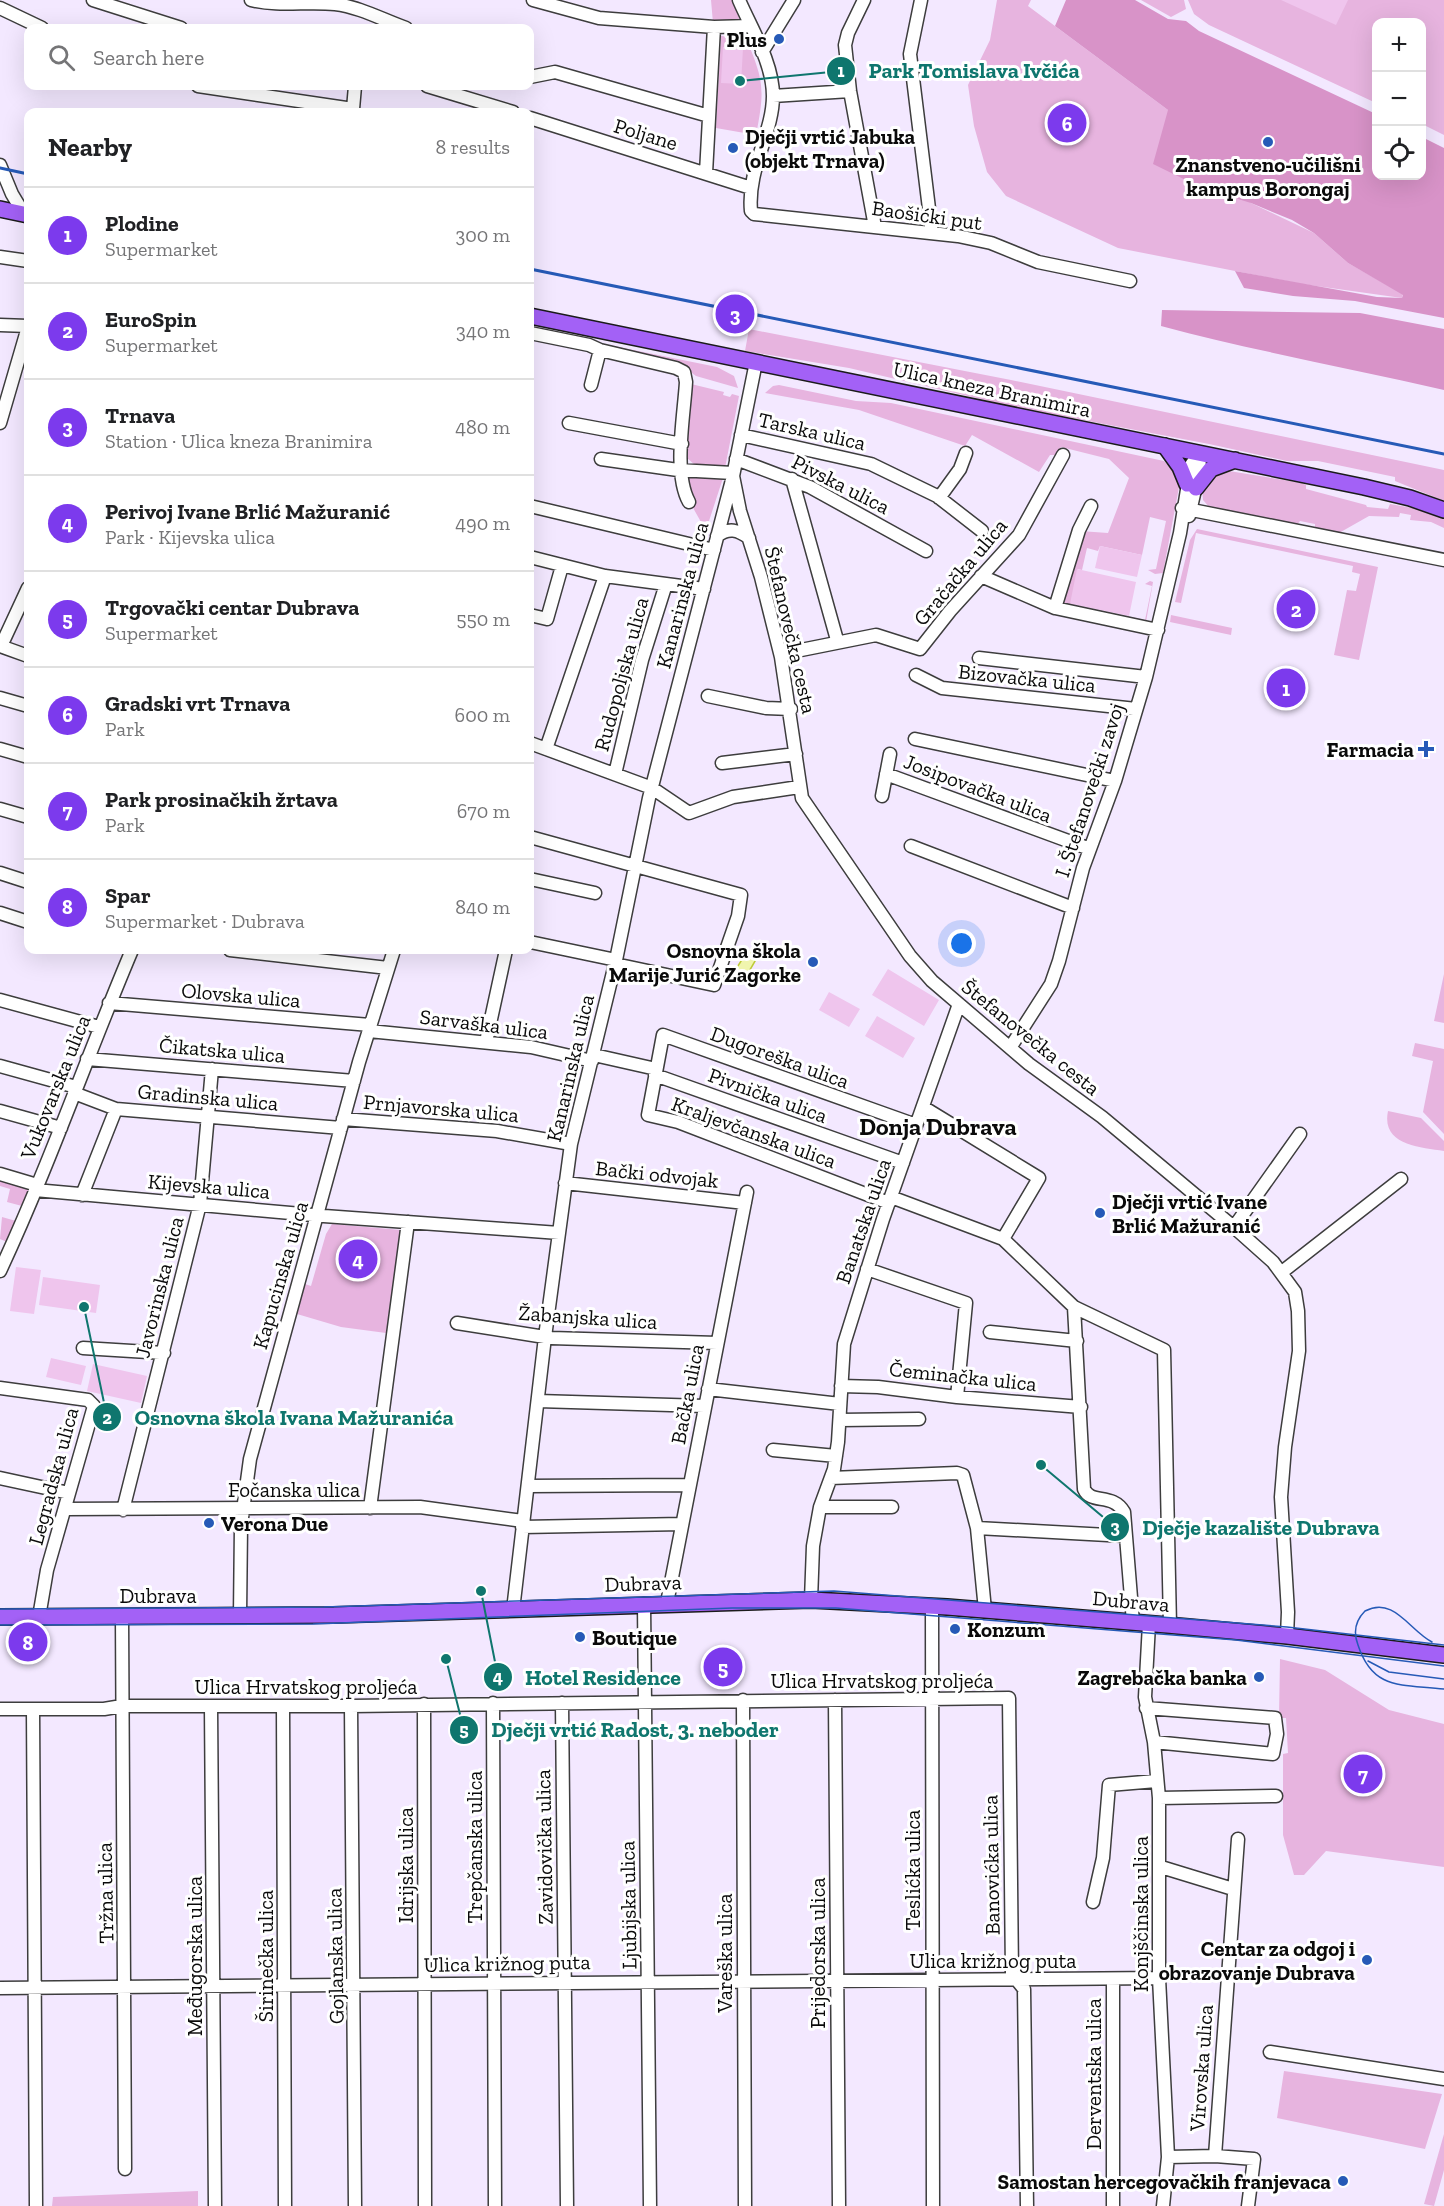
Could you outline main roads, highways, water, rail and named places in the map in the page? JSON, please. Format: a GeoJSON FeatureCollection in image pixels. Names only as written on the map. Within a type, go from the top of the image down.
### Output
{"type":"FeatureCollection","features":[{"type":"Feature","properties":{"kind":"main road"},"geometry":{"type":"LineString","coordinates":[[0,209],[24,214]]}},
{"type":"Feature","properties":{"kind":"main road","name":"Ulica kneza Branimira"},"geometry":{"type":"LineString","coordinates":[[534,317],[1393,493],[1444,510]]}},
{"type":"Feature","properties":{"kind":"main road"},"geometry":{"type":"LineString","coordinates":[[1165,446],[1192,488],[1211,470],[1235,460]]}},
{"type":"Feature","properties":{"kind":"main road","name":"Dubrava"},"geometry":{"type":"LineString","coordinates":[[0,1617],[240,1616],[811,1600],[932,1606],[1149,1623],[1287,1636],[1444,1655]]}},
{"type":"Feature","properties":{"kind":"tram line"},"geometry":{"type":"LineString","coordinates":[[0,1609],[324,1607],[834,1591],[1287,1627],[1444,1645]]}},
{"type":"Feature","properties":{"kind":"tram line"},"geometry":{"type":"LineString","coordinates":[[0,1625],[313,1624],[732,1608],[836,1608],[1236,1640],[1444,1666]]}},
{"type":"Feature","properties":{"kind":"tram line"},"geometry":{"type":"LineString","coordinates":[[1432,1642],[1401,1616],[1384,1608],[1365,1611],[1355,1631],[1364,1660],[1381,1678],[1402,1685],[1444,1689]]}},
{"type":"Feature","properties":{"kind":"tram line"},"geometry":{"type":"LineString","coordinates":[[1368,1661],[1389,1672],[1444,1679]]}},
{"type":"Feature","properties":{"kind":"railway"},"geometry":{"type":"LineString","coordinates":[[0,168],[24,173]]}},
{"type":"Feature","properties":{"kind":"railway"},"geometry":{"type":"LineString","coordinates":[[534,270],[1444,454]]}},
{"type":"Feature","properties":{"kind":"place","name":"Plus"},"geometry":{"type":"Point","coordinates":[779,39]}},
{"type":"Feature","properties":{"kind":"place","name":"Park Tomislava Ivčića"},"geometry":{"type":"Point","coordinates":[740,81]}},
{"type":"Feature","properties":{"kind":"place","name":"Gradski vrt Trnava"},"geometry":{"type":"Point","coordinates":[1067,123]}},
{"type":"Feature","properties":{"kind":"place","name":"Znanstveno-učilišni kampus Borongaj"},"geometry":{"type":"Point","coordinates":[1268,142]}},
{"type":"Feature","properties":{"kind":"place","name":"Dječji vrtić Jabuka (objekt Trnava)"},"geometry":{"type":"Point","coordinates":[733,148]}},
{"type":"Feature","properties":{"kind":"place","name":"Trnava"},"geometry":{"type":"Point","coordinates":[735,314]}},
{"type":"Feature","properties":{"kind":"place","name":"EuroSpin"},"geometry":{"type":"Point","coordinates":[1296,609]}},
{"type":"Feature","properties":{"kind":"place","name":"Plodine"},"geometry":{"type":"Point","coordinates":[1286,688]}},
{"type":"Feature","properties":{"kind":"place","name":"Farmacia"},"geometry":{"type":"Point","coordinates":[1426,749]}},
{"type":"Feature","properties":{"kind":"place","name":"Osnovna škola Marije Jurić Zagorke"},"geometry":{"type":"Point","coordinates":[813,962]}},
{"type":"Feature","properties":{"kind":"place","name":"Dječji vrtić Ivane Brlić Mažuranić"},"geometry":{"type":"Point","coordinates":[1100,1213]}},
{"type":"Feature","properties":{"kind":"place","name":"Perivoj Ivane Brlić Mažuranić"},"geometry":{"type":"Point","coordinates":[358,1259]}},
{"type":"Feature","properties":{"kind":"place","name":"Osnovna škola Ivana Mažuranića"},"geometry":{"type":"Point","coordinates":[84,1307]}},
{"type":"Feature","properties":{"kind":"place","name":"Dječje kazalište Dubrava"},"geometry":{"type":"Point","coordinates":[1041,1465]}},
{"type":"Feature","properties":{"kind":"place","name":"Verona Due"},"geometry":{"type":"Point","coordinates":[209,1523]}},
{"type":"Feature","properties":{"kind":"place","name":"Hotel Residence"},"geometry":{"type":"Point","coordinates":[481,1591]}},
{"type":"Feature","properties":{"kind":"place","name":"Konzum"},"geometry":{"type":"Point","coordinates":[955,1629]}},
{"type":"Feature","properties":{"kind":"place","name":"Boutique"},"geometry":{"type":"Point","coordinates":[580,1637]}},
{"type":"Feature","properties":{"kind":"place","name":"Spar"},"geometry":{"type":"Point","coordinates":[28,1642]}},
{"type":"Feature","properties":{"kind":"place","name":"Dječji vrtić Radost, 3. neboder"},"geometry":{"type":"Point","coordinates":[446,1659]}},
{"type":"Feature","properties":{"kind":"place","name":"Trgovački centar Dubrava"},"geometry":{"type":"Point","coordinates":[723,1667]}},
{"type":"Feature","properties":{"kind":"place","name":"Zagrebačka banka"},"geometry":{"type":"Point","coordinates":[1259,1677]}},
{"type":"Feature","properties":{"kind":"place","name":"Park prosinačkih žrtava"},"geometry":{"type":"Point","coordinates":[1363,1774]}},
{"type":"Feature","properties":{"kind":"place","name":"Centar za odgoj i obrazovanje Dubrava"},"geometry":{"type":"Point","coordinates":[1367,1960]}},
{"type":"Feature","properties":{"kind":"place","name":"Samostan hercegovačkih franjevaca"},"geometry":{"type":"Point","coordinates":[1343,2181]}},
{"type":"Feature","properties":{"kind":"district","name":"Donja Dubrava"},"geometry":{"type":"Point","coordinates":[938,1126]}}]}
